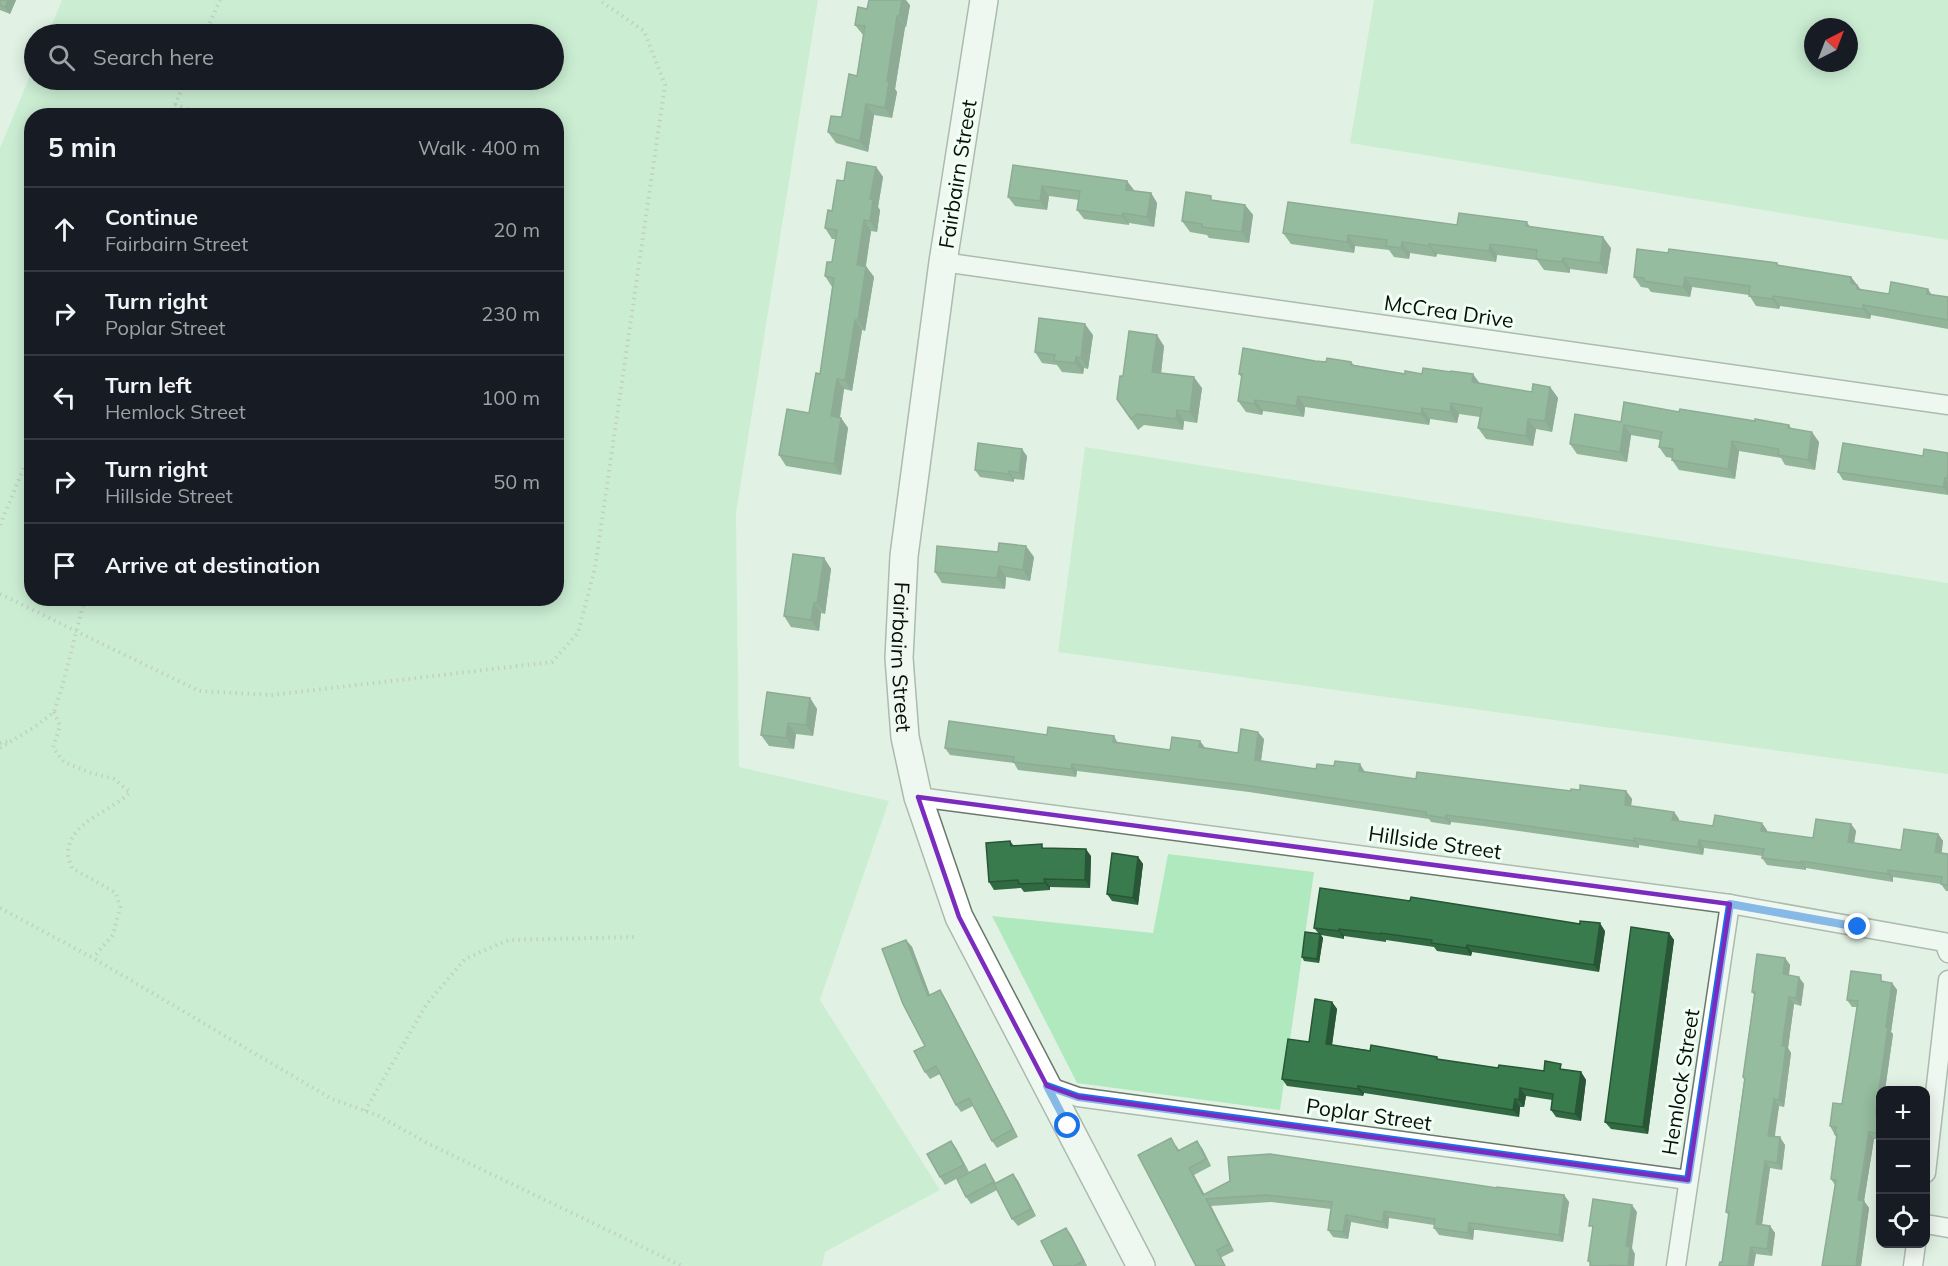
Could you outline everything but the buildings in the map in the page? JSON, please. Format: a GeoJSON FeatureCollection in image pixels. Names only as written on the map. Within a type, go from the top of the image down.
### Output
{"type":"FeatureCollection","features":[{"type":"Feature","properties":{"kind":"main road","name":"Fairbairn Street"},"geometry":{"type":"LineString","coordinates":[[984,0],[944,262],[904,556],[899,658],[905,737],[918,797],[959,917],[1141,1266]]}},
{"type":"Feature","properties":{"kind":"street","name":"McCrea Drive"},"geometry":{"type":"LineString","coordinates":[[944,262],[1948,405]]}},
{"type":"Feature","properties":{"kind":"street","name":"Hillside Street"},"geometry":{"type":"LineString","coordinates":[[918,797],[1730,904],[1946,947]]}},
{"type":"Feature","properties":{"kind":"street","name":"Hemlock Street"},"geometry":{"type":"LineString","coordinates":[[1676,1266],[1730,904]]}},
{"type":"Feature","properties":{"kind":"street"},"geometry":{"type":"LineString","coordinates":[[1930,1140],[1948,980]]}},
{"type":"Feature","properties":{"kind":"street","name":"Poplar Street"},"geometry":{"type":"LineString","coordinates":[[1047,1086],[1078,1097],[1688,1180]]}},
{"type":"Feature","properties":{"kind":"street"},"geometry":{"type":"LineString","coordinates":[[1930,1225],[1948,1228]]}},
{"type":"Feature","properties":{"kind":"street"},"geometry":{"type":"LineString","coordinates":[[1913,1266],[1915,1248]]}},
{"type":"Feature","properties":{"kind":"path"},"geometry":{"type":"LineString","coordinates":[[209,24],[219,0]]}},
{"type":"Feature","properties":{"kind":"path"},"geometry":{"type":"LineString","coordinates":[[25,606],[199,691],[272,695],[552,662],[578,633],[595,568],[665,85],[644,31],[598,0]]}},
{"type":"Feature","properties":{"kind":"path"},"geometry":{"type":"LineString","coordinates":[[173,108],[181,90]]}},
{"type":"Feature","properties":{"kind":"path"},"geometry":{"type":"LineString","coordinates":[[175,104],[184,108]]}},
{"type":"Feature","properties":{"kind":"path"},"geometry":{"type":"LineString","coordinates":[[0,525],[24,467]]}},
{"type":"Feature","properties":{"kind":"path"},"geometry":{"type":"LineString","coordinates":[[0,594],[24,606]]}},
{"type":"Feature","properties":{"kind":"path"},"geometry":{"type":"LineString","coordinates":[[0,748],[54,712],[83,606]]}},
{"type":"Feature","properties":{"kind":"path"},"geometry":{"type":"LineString","coordinates":[[54,712],[60,726],[53,748],[64,762],[114,779],[130,792],[123,800],[83,825],[72,839],[68,854],[72,868],[116,893],[120,908],[113,935],[93,958]]}},
{"type":"Feature","properties":{"kind":"path"},"geometry":{"type":"LineString","coordinates":[[0,743],[12,741]]}},
{"type":"Feature","properties":{"kind":"path"},"geometry":{"type":"LineString","coordinates":[[0,908],[93,958],[332,1099],[377,1115],[429,1144],[682,1266]]}},
{"type":"Feature","properties":{"kind":"path"},"geometry":{"type":"LineString","coordinates":[[365,1111],[426,1005],[465,959],[508,940],[638,938]]}},
{"type":"Feature","properties":{"kind":"highlighted area"},"geometry":{"type":"Polygon","coordinates":[[[918,797],[1730,904],[1688,1180],[1078,1097],[1047,1086],[959,917],[918,797]]]}},
{"type":"Feature","properties":{"kind":"green space"},"geometry":{"type":"Polygon","coordinates":[[[62,0],[818,0],[736,513],[739,767],[889,801],[820,1000],[940,1190],[825,1252],[822,1266],[0,1266],[0,148],[24,90],[564,90],[564,24],[52,24],[62,0]]]}},
{"type":"Feature","properties":{"kind":"green space"},"geometry":{"type":"Polygon","coordinates":[[[1374,0],[1948,0],[1948,240],[1350,143],[1374,0]]]}},
{"type":"Feature","properties":{"kind":"green space"},"geometry":{"type":"Polygon","coordinates":[[[1085,447],[1948,583],[1948,774],[1058,652],[1085,447]]]}},
{"type":"Feature","properties":{"kind":"green space"},"geometry":{"type":"Polygon","coordinates":[[[1168,854],[1314,872],[1280,1110],[1077,1083],[992,916],[1153,933],[1168,854]]]}},
{"type":"Feature","properties":{"kind":"route"},"geometry":{"type":"LineString","coordinates":[[1068,1126],[1047,1086],[1078,1097],[1688,1180],[1730,904],[1858,927]]}}]}
